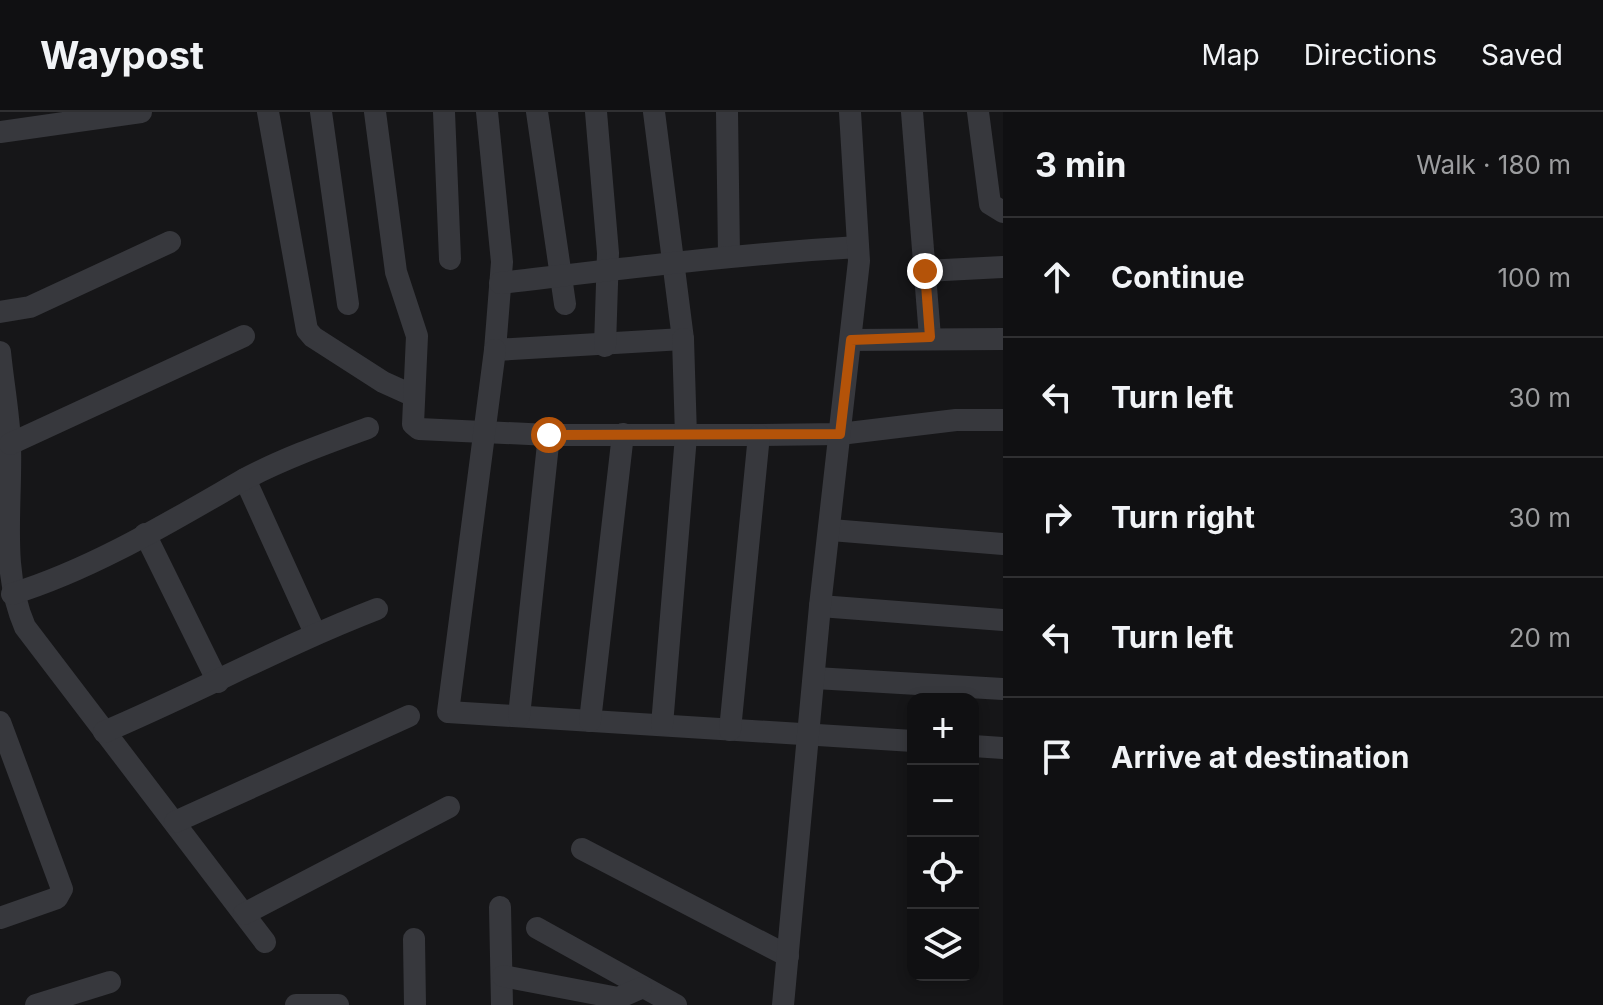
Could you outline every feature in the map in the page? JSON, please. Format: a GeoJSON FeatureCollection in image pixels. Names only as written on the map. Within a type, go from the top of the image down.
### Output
{"type":"FeatureCollection","features":[{"type":"Feature","properties":{"kind":"street"},"geometry":{"type":"LineString","coordinates":[[0,132],[141,112]]}},
{"type":"Feature","properties":{"kind":"street"},"geometry":{"type":"LineString","coordinates":[[268,112],[307,330],[383,382],[414,396]]}},
{"type":"Feature","properties":{"kind":"street"},"geometry":{"type":"LineString","coordinates":[[321,112],[348,304]]}},
{"type":"Feature","properties":{"kind":"street"},"geometry":{"type":"LineString","coordinates":[[375,112],[394,261],[417,336],[414,426],[485,433],[686,436],[840,434],[956,420],[1003,420]]}},
{"type":"Feature","properties":{"kind":"street"},"geometry":{"type":"LineString","coordinates":[[444,112],[450,259]]}},
{"type":"Feature","properties":{"kind":"street"},"geometry":{"type":"LineString","coordinates":[[487,112],[502,262],[495,350],[448,712],[907,741]]}},
{"type":"Feature","properties":{"kind":"street"},"geometry":{"type":"LineString","coordinates":[[537,112],[565,304]]}},
{"type":"Feature","properties":{"kind":"street"},"geometry":{"type":"LineString","coordinates":[[596,112],[608,273],[605,346]]}},
{"type":"Feature","properties":{"kind":"street"},"geometry":{"type":"LineString","coordinates":[[654,112],[683,339],[686,436],[662,725]]}},
{"type":"Feature","properties":{"kind":"street"},"geometry":{"type":"LineString","coordinates":[[727,112],[729,255]]}},
{"type":"Feature","properties":{"kind":"street"},"geometry":{"type":"LineString","coordinates":[[783,1005],[820,606],[831,530],[858,247],[850,112]]}},
{"type":"Feature","properties":{"kind":"street"},"geometry":{"type":"LineString","coordinates":[[912,112],[930,337]]}},
{"type":"Feature","properties":{"kind":"street"},"geometry":{"type":"LineString","coordinates":[[978,112],[990,204],[1003,212]]}},
{"type":"Feature","properties":{"kind":"street"},"geometry":{"type":"LineString","coordinates":[[0,312],[30,307],[170,242]]}},
{"type":"Feature","properties":{"kind":"street"},"geometry":{"type":"LineString","coordinates":[[500,283],[608,273],[729,255],[858,247]]}},
{"type":"Feature","properties":{"kind":"street"},"geometry":{"type":"LineString","coordinates":[[925,271],[1003,267]]}},
{"type":"Feature","properties":{"kind":"street"},"geometry":{"type":"LineString","coordinates":[[10,444],[244,336]]}},
{"type":"Feature","properties":{"kind":"street"},"geometry":{"type":"LineString","coordinates":[[851,340],[930,337],[1003,339]]}},
{"type":"Feature","properties":{"kind":"street"},"geometry":{"type":"LineString","coordinates":[[495,350],[605,346],[683,339]]}},
{"type":"Feature","properties":{"kind":"street"},"geometry":{"type":"LineString","coordinates":[[0,352],[10,444],[8,565],[12,594],[25,627],[265,942]]}},
{"type":"Feature","properties":{"kind":"street"},"geometry":{"type":"LineString","coordinates":[[12,594],[37,586],[145,534],[245,479],[368,428]]}},
{"type":"Feature","properties":{"kind":"street"},"geometry":{"type":"LineString","coordinates":[[590,721],[623,434]]}},
{"type":"Feature","properties":{"kind":"street"},"geometry":{"type":"LineString","coordinates":[[519,716],[549,435]]}},
{"type":"Feature","properties":{"kind":"street"},"geometry":{"type":"LineString","coordinates":[[730,730],[759,435]]}},
{"type":"Feature","properties":{"kind":"street"},"geometry":{"type":"LineString","coordinates":[[245,479],[315,633]]}},
{"type":"Feature","properties":{"kind":"street"},"geometry":{"type":"LineString","coordinates":[[831,530],[1003,544]]}},
{"type":"Feature","properties":{"kind":"street"},"geometry":{"type":"LineString","coordinates":[[145,534],[218,682]]}},
{"type":"Feature","properties":{"kind":"street"},"geometry":{"type":"LineString","coordinates":[[820,606],[1003,620]]}},
{"type":"Feature","properties":{"kind":"street"},"geometry":{"type":"LineString","coordinates":[[104,732],[218,682],[315,633],[377,609]]}},
{"type":"Feature","properties":{"kind":"street"},"geometry":{"type":"LineString","coordinates":[[815,678],[1003,689]]}},
{"type":"Feature","properties":{"kind":"street"},"geometry":{"type":"LineString","coordinates":[[175,822],[409,716]]}},
{"type":"Feature","properties":{"kind":"street"},"geometry":{"type":"LineString","coordinates":[[0,722],[62,889],[57,898],[0,918]]}},
{"type":"Feature","properties":{"kind":"street"},"geometry":{"type":"LineString","coordinates":[[979,746],[1003,748]]}},
{"type":"Feature","properties":{"kind":"street"},"geometry":{"type":"LineString","coordinates":[[244,914],[449,807]]}},
{"type":"Feature","properties":{"kind":"street"},"geometry":{"type":"LineString","coordinates":[[582,849],[788,956]]}},
{"type":"Feature","properties":{"kind":"street"},"geometry":{"type":"LineString","coordinates":[[500,907],[502,1005]]}},
{"type":"Feature","properties":{"kind":"street"},"geometry":{"type":"LineString","coordinates":[[537,928],[676,1005]]}},
{"type":"Feature","properties":{"kind":"street"},"geometry":{"type":"LineString","coordinates":[[414,939],[415,1005]]}},
{"type":"Feature","properties":{"kind":"street"},"geometry":{"type":"LineString","coordinates":[[503,976],[618,998],[641,988]]}},
{"type":"Feature","properties":{"kind":"street"},"geometry":{"type":"LineString","coordinates":[[36,1005],[110,982]]}},
{"type":"Feature","properties":{"kind":"street"},"geometry":{"type":"LineString","coordinates":[[296,1005],[338,1005]]}},
{"type":"Feature","properties":{"kind":"route"},"geometry":{"type":"LineString","coordinates":[[549,435],[840,434],[851,340],[930,337],[925,271]]}}]}
